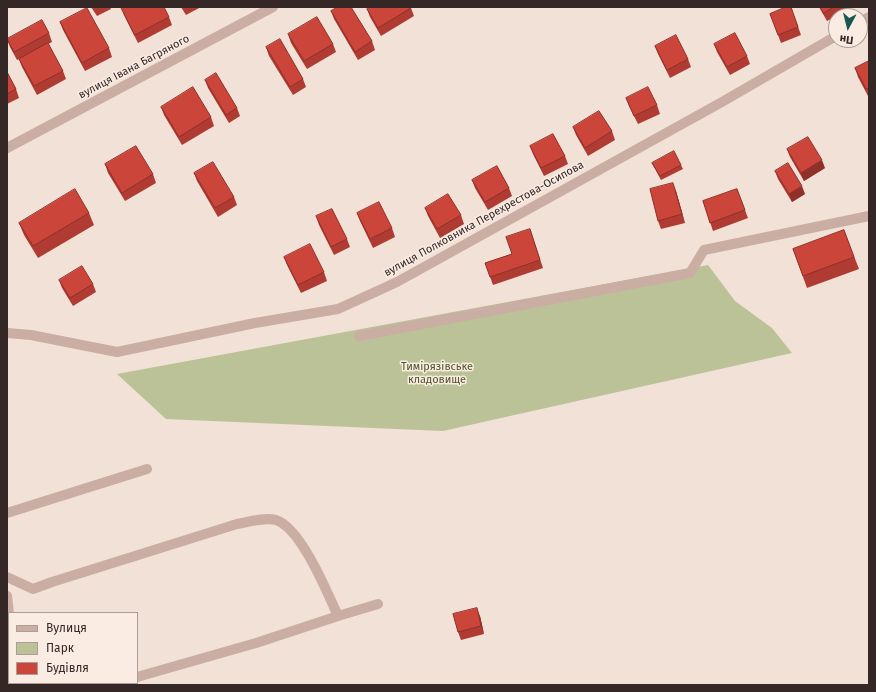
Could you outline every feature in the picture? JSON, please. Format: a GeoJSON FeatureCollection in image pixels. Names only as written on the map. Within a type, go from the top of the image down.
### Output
{"type":"FeatureCollection","features":[{"type":"Feature","properties":{"kind":"street","name":"вулиця Івана Багряного"},"geometry":{"type":"LineString","coordinates":[[7,148],[273,7]]}},
{"type":"Feature","properties":{"kind":"street","name":"вулиця Полковника Перехрестова-Осипова"},"geometry":{"type":"LineString","coordinates":[[7,333],[31,335],[117,352],[255,323],[338,310],[397,282],[546,198],[722,102],[828,41]]}},
{"type":"Feature","properties":{"kind":"street"},"geometry":{"type":"LineString","coordinates":[[359,336],[690,273],[704,250],[869,216]]}},
{"type":"Feature","properties":{"kind":"street"},"geometry":{"type":"LineString","coordinates":[[7,512],[147,469]]}},
{"type":"Feature","properties":{"kind":"street"},"geometry":{"type":"LineString","coordinates":[[7,577],[34,589],[236,524],[262,519],[276,520],[288,526],[311,559],[338,616]]}},
{"type":"Feature","properties":{"kind":"street"},"geometry":{"type":"LineString","coordinates":[[7,596],[9,612]]}},
{"type":"Feature","properties":{"kind":"street"},"geometry":{"type":"LineString","coordinates":[[138,677],[256,643],[378,604]]}},
{"type":"Feature","properties":{"kind":"green space","name":"Тимірязівське кладовище"},"geometry":{"type":"Polygon","coordinates":[[[708,265],[735,301],[772,328],[792,353],[443,431],[166,419],[117,374],[708,265]]]}},
{"type":"Feature","properties":{"kind":"building"},"geometry":{"type":"Polygon","coordinates":[[[121,7],[164,7],[169,17],[135,35],[121,7]]]}},
{"type":"Feature","properties":{"kind":"building"},"geometry":{"type":"Polygon","coordinates":[[[338,7],[351,7],[372,41],[355,52],[331,11],[338,7]]]}},
{"type":"Feature","properties":{"kind":"building"},"geometry":{"type":"Polygon","coordinates":[[[370,7],[411,8],[378,28],[367,9],[370,7]]]}},
{"type":"Feature","properties":{"kind":"building"},"geometry":{"type":"Polygon","coordinates":[[[786,7],[791,7],[798,27],[778,35],[770,14],[786,7]]]}},
{"type":"Feature","properties":{"kind":"building"},"geometry":{"type":"Polygon","coordinates":[[[820,7],[834,7],[828,8],[828,11],[824,13],[820,7]]]}},
{"type":"Feature","properties":{"kind":"building"},"geometry":{"type":"Polygon","coordinates":[[[87,8],[109,48],[82,63],[60,22],[87,8]]]}},
{"type":"Feature","properties":{"kind":"building"},"geometry":{"type":"Polygon","coordinates":[[[317,17],[333,44],[304,61],[288,34],[317,17]]]}},
{"type":"Feature","properties":{"kind":"building"},"geometry":{"type":"Polygon","coordinates":[[[42,20],[49,33],[14,52],[7,39],[42,20]]]}},
{"type":"Feature","properties":{"kind":"building"},"geometry":{"type":"Polygon","coordinates":[[[735,33],[747,56],[727,67],[714,44],[735,33]]]}},
{"type":"Feature","properties":{"kind":"building"},"geometry":{"type":"Polygon","coordinates":[[[676,35],[688,59],[667,70],[655,46],[676,35]]]}},
{"type":"Feature","properties":{"kind":"building"},"geometry":{"type":"Polygon","coordinates":[[[280,39],[303,79],[290,87],[266,47],[280,39]]]}},
{"type":"Feature","properties":{"kind":"building"},"geometry":{"type":"Polygon","coordinates":[[[48,43],[63,71],[34,86],[19,59],[48,43]]]}},
{"type":"Feature","properties":{"kind":"building"},"geometry":{"type":"Polygon","coordinates":[[[869,61],[869,88],[866,89],[855,68],[869,61]]]}},
{"type":"Feature","properties":{"kind":"building"},"geometry":{"type":"Polygon","coordinates":[[[7,72],[16,89],[7,94],[7,72]]]}},
{"type":"Feature","properties":{"kind":"building"},"geometry":{"type":"Polygon","coordinates":[[[216,73],[237,108],[226,115],[205,80],[216,73]]]}},
{"type":"Feature","properties":{"kind":"building"},"geometry":{"type":"Polygon","coordinates":[[[193,87],[211,117],[179,137],[161,107],[193,87]]]}},
{"type":"Feature","properties":{"kind":"building"},"geometry":{"type":"Polygon","coordinates":[[[648,87],[657,105],[634,116],[626,98],[648,87]]]}},
{"type":"Feature","properties":{"kind":"building"},"geometry":{"type":"Polygon","coordinates":[[[599,111],[612,131],[585,148],[573,127],[599,111]]]}},
{"type":"Feature","properties":{"kind":"building"},"geometry":{"type":"Polygon","coordinates":[[[553,134],[565,156],[541,168],[530,146],[553,134]]]}},
{"type":"Feature","properties":{"kind":"building"},"geometry":{"type":"Polygon","coordinates":[[[808,137],[822,160],[801,173],[787,149],[808,137]]]}},
{"type":"Feature","properties":{"kind":"building"},"geometry":{"type":"Polygon","coordinates":[[[136,146],[153,174],[122,193],[105,164],[136,146]]]}},
{"type":"Feature","properties":{"kind":"building"},"geometry":{"type":"Polygon","coordinates":[[[674,151],[681,165],[660,176],[652,163],[674,151]]]}},
{"type":"Feature","properties":{"kind":"building"},"geometry":{"type":"Polygon","coordinates":[[[213,162],[234,197],[215,208],[194,173],[213,162]]]}},
{"type":"Feature","properties":{"kind":"building"},"geometry":{"type":"Polygon","coordinates":[[[788,163],[802,186],[789,194],[775,171],[788,163]]]}},
{"type":"Feature","properties":{"kind":"building"},"geometry":{"type":"Polygon","coordinates":[[[497,166],[509,188],[485,202],[472,180],[497,166]]]}},
{"type":"Feature","properties":{"kind":"building"},"geometry":{"type":"Polygon","coordinates":[[[673,183],[682,214],[658,221],[650,189],[673,183]]]}},
{"type":"Feature","properties":{"kind":"building"},"geometry":{"type":"Polygon","coordinates":[[[75,189],[89,213],[33,246],[19,223],[75,189]]]}},
{"type":"Feature","properties":{"kind":"building"},"geometry":{"type":"Polygon","coordinates":[[[737,189],[745,210],[710,223],[703,201],[737,189]]]}},
{"type":"Feature","properties":{"kind":"building"},"geometry":{"type":"Polygon","coordinates":[[[448,194],[461,215],[437,229],[425,208],[448,194]]]}},
{"type":"Feature","properties":{"kind":"building"},"geometry":{"type":"Polygon","coordinates":[[[379,202],[392,228],[370,239],[357,213],[379,202]]]}},
{"type":"Feature","properties":{"kind":"building"},"geometry":{"type":"Polygon","coordinates":[[[332,209],[347,239],[331,247],[316,216],[332,209]]]}},
{"type":"Feature","properties":{"kind":"building"},"geometry":{"type":"Polygon","coordinates":[[[530,229],[540,260],[490,277],[485,263],[512,254],[506,237],[530,229]]]}},
{"type":"Feature","properties":{"kind":"building"},"geometry":{"type":"Polygon","coordinates":[[[844,230],[854,257],[803,276],[793,249],[844,230]]]}},
{"type":"Feature","properties":{"kind":"building"},"geometry":{"type":"Polygon","coordinates":[[[310,244],[324,272],[298,285],[284,257],[310,244]]]}},
{"type":"Feature","properties":{"kind":"building"},"geometry":{"type":"Polygon","coordinates":[[[82,266],[93,284],[70,298],[59,280],[82,266]]]}},
{"type":"Feature","properties":{"kind":"building"},"geometry":{"type":"Polygon","coordinates":[[[477,608],[481,626],[458,632],[453,614],[477,608]]]}}]}
